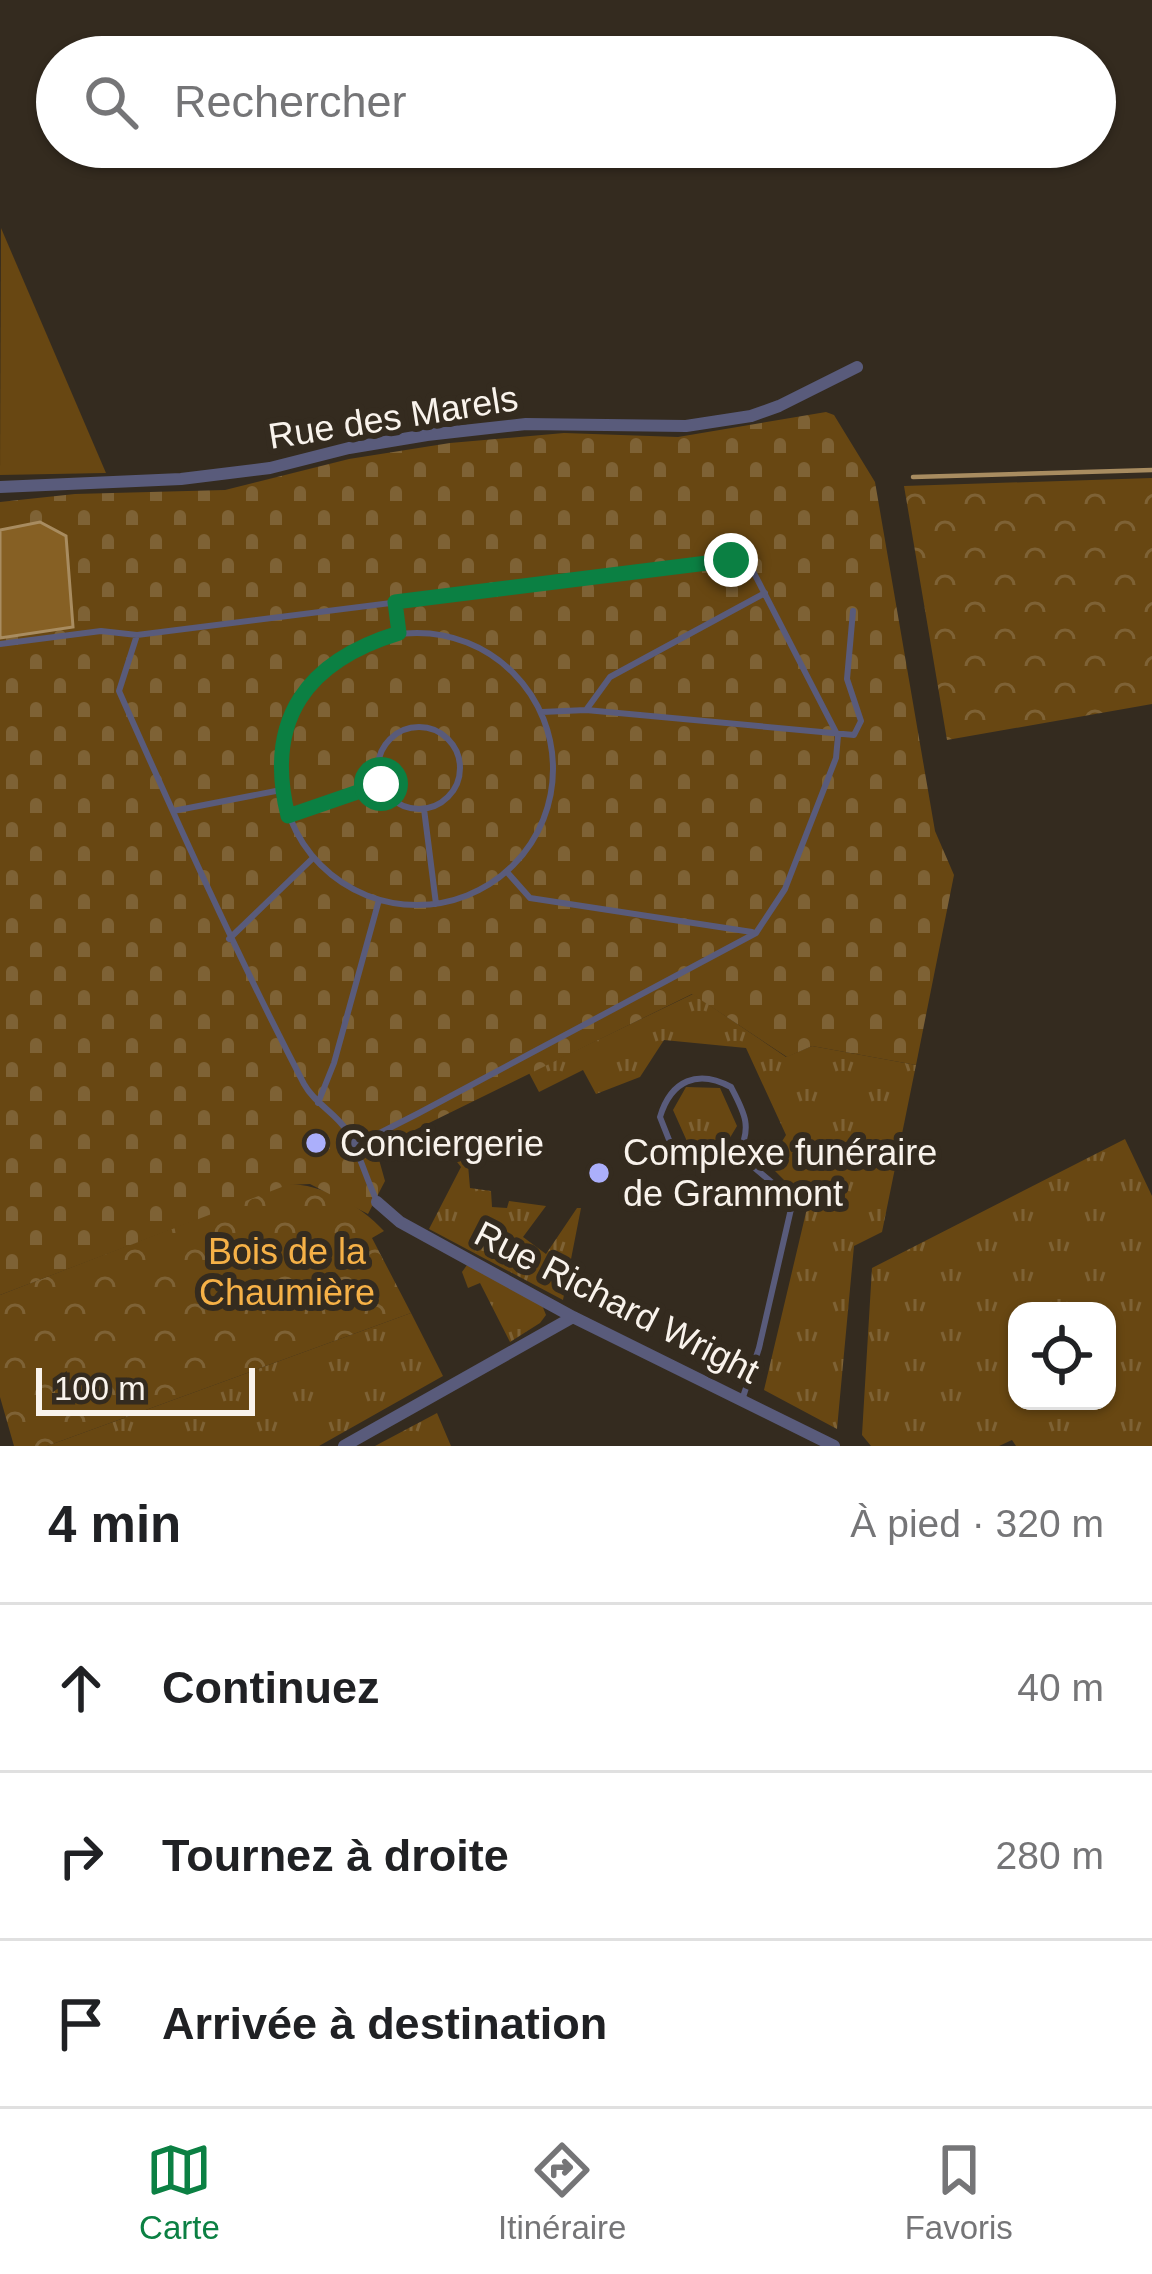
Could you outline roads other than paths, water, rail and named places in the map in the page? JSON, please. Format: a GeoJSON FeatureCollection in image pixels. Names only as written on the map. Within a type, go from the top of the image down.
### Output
{"type":"FeatureCollection","features":[{"type":"Feature","properties":{"kind":"street","name":"Rue des Marels"},"geometry":{"type":"LineString","coordinates":[[0,487],[182,479],[270,467],[416,437],[526,424],[638,428],[717,422],[779,406],[857,368]]}},
{"type":"Feature","properties":{"kind":"street","name":"Rue Richard Wright"},"geometry":{"type":"LineString","coordinates":[[377,1202],[409,1227],[572,1317],[834,1446]]}},
{"type":"Feature","properties":{"kind":"street"},"geometry":{"type":"LineString","coordinates":[[344,1446],[572,1317]]}},
{"type":"Feature","properties":{"kind":"lane"},"geometry":{"type":"LineString","coordinates":[[0,644],[101,631],[137,635],[731,560],[745,563],[838,736],[836,758],[785,889],[756,933],[419,1113],[351,1143]]}},
{"type":"Feature","properties":{"kind":"lane"},"geometry":{"type":"LineString","coordinates":[[586,710],[610,677],[765,593]]}},
{"type":"Feature","properties":{"kind":"lane"},"geometry":{"type":"LineString","coordinates":[[395,602],[399,633]]}},
{"type":"Feature","properties":{"kind":"lane"},"geometry":{"type":"LineString","coordinates":[[542,712],[586,710],[854,735],[860,721],[847,679],[854,610]]}},
{"type":"Feature","properties":{"kind":"lane"},"geometry":{"type":"LineString","coordinates":[[399,633],[442,634],[484,649],[518,676],[542,712],[554,754],[551,798],[535,838],[507,872],[474,893],[436,904],[379,900],[347,886],[313,858],[288,816],[281,790],[281,746],[295,705],[321,670],[357,645],[399,633]]}},
{"type":"Feature","properties":{"kind":"lane"},"geometry":{"type":"LineString","coordinates":[[137,635],[119,691],[229,939],[317,1105],[346,1130],[377,1202]]}},
{"type":"Feature","properties":{"kind":"lane"},"geometry":{"type":"LineString","coordinates":[[418,727],[440,733],[455,749],[458,782],[445,801],[424,809],[398,804],[381,784],[378,762],[388,741],[418,727]]}},
{"type":"Feature","properties":{"kind":"lane"},"geometry":{"type":"LineString","coordinates":[[288,816],[381,784]]}},
{"type":"Feature","properties":{"kind":"lane"},"geometry":{"type":"LineString","coordinates":[[172,811],[281,790]]}},
{"type":"Feature","properties":{"kind":"lane"},"geometry":{"type":"LineString","coordinates":[[424,809],[436,904]]}},
{"type":"Feature","properties":{"kind":"lane"},"geometry":{"type":"LineString","coordinates":[[229,939],[313,858]]}},
{"type":"Feature","properties":{"kind":"lane"},"geometry":{"type":"LineString","coordinates":[[507,872],[530,898],[756,933]]}},
{"type":"Feature","properties":{"kind":"lane"},"geometry":{"type":"LineString","coordinates":[[317,1105],[334,1063],[379,900]]}},
{"type":"Feature","properties":{"kind":"lane"},"geometry":{"type":"LineString","coordinates":[[698,1076],[731,1087],[748,1121],[738,1154],[715,1165],[677,1160],[660,1117],[671,1094],[685,1080],[698,1076]]}},
{"type":"Feature","properties":{"kind":"lane"},"geometry":{"type":"LineString","coordinates":[[738,1154],[781,1190],[791,1208],[759,1348],[742,1400]]}},
{"type":"Feature","properties":{"kind":"waterway"},"geometry":{"type":"LineString","coordinates":[[913,477],[1152,470]]}},
{"type":"Feature","properties":{"kind":"place","name":"Conciergerie"},"geometry":{"type":"Point","coordinates":[316,1143]}},
{"type":"Feature","properties":{"kind":"place","name":"Complexe funéraire de Grammont"},"geometry":{"type":"Point","coordinates":[599,1173]}},
{"type":"Feature","properties":{"kind":"park label","name":"Bois de la Chaumière"},"geometry":{"type":"Point","coordinates":[287,1272]}}]}
